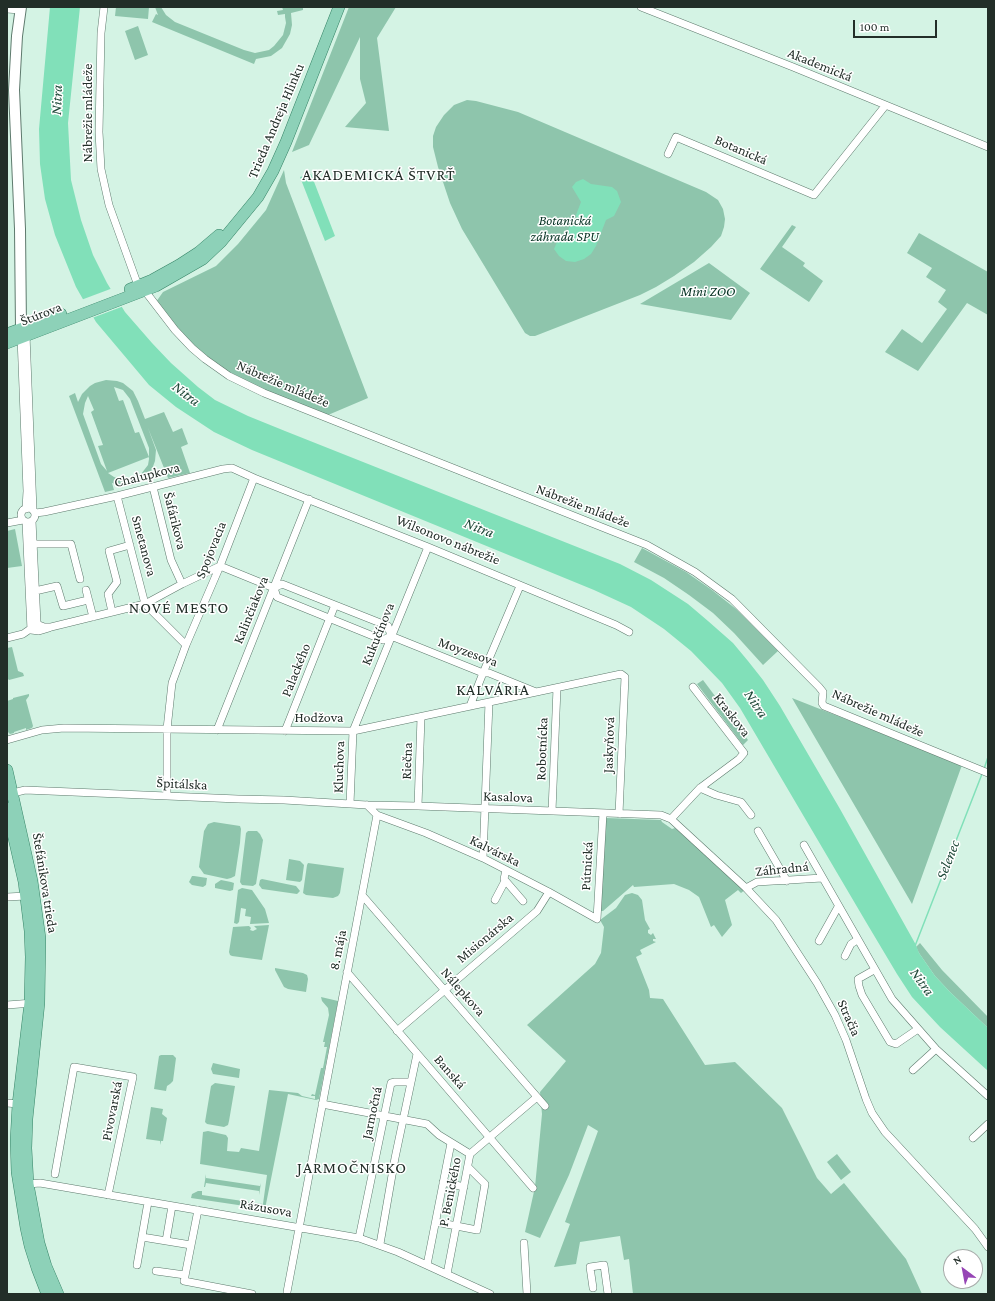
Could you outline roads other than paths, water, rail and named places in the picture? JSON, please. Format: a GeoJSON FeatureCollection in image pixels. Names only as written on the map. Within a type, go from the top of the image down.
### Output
{"type":"FeatureCollection","features":[{"type":"Feature","properties":{"kind":"main road","name":"Trieda Andreja Hlinku"},"geometry":{"type":"LineString","coordinates":[[142,288],[204,248],[228,226],[253,193],[276,151],[332,7]]}},
{"type":"Feature","properties":{"kind":"main road","name":"Trieda Andreja Hlinku"},"geometry":{"type":"LineString","coordinates":[[122,296],[169,280],[209,254],[233,229],[258,197],[268,182],[281,154],[339,7]]}},
{"type":"Feature","properties":{"kind":"main road","name":"Štúrova"},"geometry":{"type":"LineString","coordinates":[[8,339],[122,296]]}},
{"type":"Feature","properties":{"kind":"main road","name":"Štefánikova trieda"},"geometry":{"type":"LineString","coordinates":[[7,770],[10,793],[31,896],[30,932],[34,1003],[17,1104],[16,1145],[23,1184]]}},
{"type":"Feature","properties":{"kind":"main road","name":"Štefánikova trieda"},"geometry":{"type":"LineString","coordinates":[[7,808],[31,896]]}},
{"type":"Feature","properties":{"kind":"main road"},"geometry":{"type":"LineString","coordinates":[[23,1184],[30,1246],[36,1268],[47,1294]]}},
{"type":"Feature","properties":{"kind":"main road"},"geometry":{"type":"LineString","coordinates":[[23,1184],[46,1266],[58,1294]]}},
{"type":"Feature","properties":{"kind":"street","name":"Nábrežie mládeže"},"geometry":{"type":"LineString","coordinates":[[104,7],[101,34],[99,132],[101,169],[109,205],[136,280],[175,330],[192,348],[229,376],[264,393],[647,545],[695,572],[732,599],[823,692],[822,703],[824,706],[988,773]]}},
{"type":"Feature","properties":{"kind":"street","name":"Akademická"},"geometry":{"type":"LineString","coordinates":[[641,7],[793,67],[988,147]]}},
{"type":"Feature","properties":{"kind":"street"},"geometry":{"type":"LineString","coordinates":[[7,9],[21,9],[17,36],[11,118],[20,229],[31,630]]}},
{"type":"Feature","properties":{"kind":"street","name":"Botanická"},"geometry":{"type":"LineString","coordinates":[[668,154],[676,137],[814,195],[885,106]]}},
{"type":"Feature","properties":{"kind":"street"},"geometry":{"type":"LineString","coordinates":[[7,638],[23,634],[31,630],[37,623],[33,544],[27,491],[22,351],[24,332]]}},
{"type":"Feature","properties":{"kind":"street"},"geometry":{"type":"LineString","coordinates":[[8,339],[22,351]]}},
{"type":"Feature","properties":{"kind":"street","name":"Chalupkova"},"geometry":{"type":"LineString","coordinates":[[8,523],[44,512],[117,496],[223,469],[232,468],[254,478]]}},
{"type":"Feature","properties":{"kind":"street","name":"Wilsonovo nábrežie"},"geometry":{"type":"LineString","coordinates":[[254,478],[428,547],[616,625],[629,632]]}},
{"type":"Feature","properties":{"kind":"street","name":"Spojovacia"},"geometry":{"type":"LineString","coordinates":[[166,796],[167,729],[172,683],[254,478]]}},
{"type":"Feature","properties":{"kind":"street","name":"Šafárikova"},"geometry":{"type":"LineString","coordinates":[[153,487],[171,560],[182,584]]}},
{"type":"Feature","properties":{"kind":"street","name":"Smetanova"},"geometry":{"type":"LineString","coordinates":[[117,496],[145,604]]}},
{"type":"Feature","properties":{"kind":"street","name":"Kalinčiakova"},"geometry":{"type":"LineString","coordinates":[[217,730],[309,499]]}},
{"type":"Feature","properties":{"kind":"street"},"geometry":{"type":"LineString","coordinates":[[33,544],[71,544],[80,579]]}},
{"type":"Feature","properties":{"kind":"street"},"geometry":{"type":"LineString","coordinates":[[112,612],[108,594],[117,582],[109,551],[130,545]]}},
{"type":"Feature","properties":{"kind":"street","name":"Kukučínova"},"geometry":{"type":"LineString","coordinates":[[353,731],[428,547]]}},
{"type":"Feature","properties":{"kind":"street"},"geometry":{"type":"LineString","coordinates":[[31,630],[39,631],[145,604],[220,566]]}},
{"type":"Feature","properties":{"kind":"street","name":"Moyzesova"},"geometry":{"type":"LineString","coordinates":[[220,566],[274,588],[282,584],[388,626],[391,636]]}},
{"type":"Feature","properties":{"kind":"street"},"geometry":{"type":"LineString","coordinates":[[35,591],[57,586],[63,606],[88,600]]}},
{"type":"Feature","properties":{"kind":"street"},"geometry":{"type":"LineString","coordinates":[[470,706],[520,586]]}},
{"type":"Feature","properties":{"kind":"street","name":"Moyzesova"},"geometry":{"type":"LineString","coordinates":[[274,588],[277,597],[330,619],[383,640],[391,636],[483,673],[489,672],[536,692]]}},
{"type":"Feature","properties":{"kind":"street"},"geometry":{"type":"LineString","coordinates":[[86,590],[93,617]]}},
{"type":"Feature","properties":{"kind":"street"},"geometry":{"type":"LineString","coordinates":[[145,604],[186,645]]}},
{"type":"Feature","properties":{"kind":"street","name":"Palackého"},"geometry":{"type":"LineString","coordinates":[[285,731],[336,605]]}},
{"type":"Feature","properties":{"kind":"street"},"geometry":{"type":"LineString","coordinates":[[37,623],[44,627],[51,627]]}},
{"type":"Feature","properties":{"kind":"street","name":"Hodžova"},"geometry":{"type":"LineString","coordinates":[[7,740],[42,730],[64,728],[353,731],[621,674],[625,677]]}},
{"type":"Feature","properties":{"kind":"street","name":"Jaskyňová"},"geometry":{"type":"LineString","coordinates":[[620,814],[625,677]]}},
{"type":"Feature","properties":{"kind":"street","name":"Kraskova"},"geometry":{"type":"LineString","coordinates":[[668,818],[700,788],[739,759],[744,752],[693,687]]}},
{"type":"Feature","properties":{"kind":"street","name":"Robotnícka"},"geometry":{"type":"LineString","coordinates":[[552,811],[557,688]]}},
{"type":"Feature","properties":{"kind":"street"},"geometry":{"type":"LineString","coordinates":[[483,858],[489,702]]}},
{"type":"Feature","properties":{"kind":"street","name":"Riečna"},"geometry":{"type":"LineString","coordinates":[[418,806],[421,717]]}},
{"type":"Feature","properties":{"kind":"street","name":"Kluchova"},"geometry":{"type":"LineString","coordinates":[[350,804],[353,731]]}},
{"type":"Feature","properties":{"kind":"street"},"geometry":{"type":"LineString","coordinates":[[700,788],[716,795],[741,802],[752,815]]}},
{"type":"Feature","properties":{"kind":"street","name":"Špitálska"},"geometry":{"type":"LineString","coordinates":[[10,793],[25,790],[350,804]]}},
{"type":"Feature","properties":{"kind":"street","name":"Kasalova"},"geometry":{"type":"LineString","coordinates":[[350,804],[661,815],[668,818]]}},
{"type":"Feature","properties":{"kind":"street"},"geometry":{"type":"LineString","coordinates":[[367,805],[377,815]]}},
{"type":"Feature","properties":{"kind":"street","name":"Pútnická"},"geometry":{"type":"LineString","coordinates":[[597,919],[603,813]]}},
{"type":"Feature","properties":{"kind":"street","name":"Kalvárska"},"geometry":{"type":"LineString","coordinates":[[377,815],[426,833],[483,858],[597,919]]}},
{"type":"Feature","properties":{"kind":"street","name":"8. mája"},"geometry":{"type":"LineString","coordinates":[[287,1292],[377,815]]}},
{"type":"Feature","properties":{"kind":"street","name":"Stračia"},"geometry":{"type":"LineString","coordinates":[[668,818],[746,888],[776,920],[836,1015],[872,1113],[885,1132],[975,1229],[988,1247]]}},
{"type":"Feature","properties":{"kind":"street"},"geometry":{"type":"LineString","coordinates":[[758,831],[787,881]]}},
{"type":"Feature","properties":{"kind":"street"},"geometry":{"type":"LineString","coordinates":[[804,845],[838,907],[892,999],[936,1049],[988,1096]]}},
{"type":"Feature","properties":{"kind":"street"},"geometry":{"type":"LineString","coordinates":[[496,900],[505,881],[506,870]]}},
{"type":"Feature","properties":{"kind":"street","name":"Záhradná"},"geometry":{"type":"LineString","coordinates":[[746,888],[757,882],[822,878]]}},
{"type":"Feature","properties":{"kind":"street"},"geometry":{"type":"LineString","coordinates":[[505,881],[523,901]]}},
{"type":"Feature","properties":{"kind":"street","name":"Misionárska"},"geometry":{"type":"LineString","coordinates":[[397,1031],[537,911],[549,892]]}},
{"type":"Feature","properties":{"kind":"street","name":"Nálepkova"},"geometry":{"type":"LineString","coordinates":[[362,895],[545,1106]]}},
{"type":"Feature","properties":{"kind":"street"},"geometry":{"type":"LineString","coordinates":[[7,897],[31,896]]}},
{"type":"Feature","properties":{"kind":"street"},"geometry":{"type":"LineString","coordinates":[[819,941],[838,907]]}},
{"type":"Feature","properties":{"kind":"street"},"geometry":{"type":"LineString","coordinates":[[844,956],[851,944],[857,940]]}},
{"type":"Feature","properties":{"kind":"street"},"geometry":{"type":"LineString","coordinates":[[874,970],[858,979],[858,986],[890,1042],[896,1044],[918,1029]]}},
{"type":"Feature","properties":{"kind":"street","name":"Banská"},"geometry":{"type":"LineString","coordinates":[[347,972],[533,1188]]}},
{"type":"Feature","properties":{"kind":"street"},"geometry":{"type":"LineString","coordinates":[[7,1005],[34,1003]]}},
{"type":"Feature","properties":{"kind":"street"},"geometry":{"type":"LineString","coordinates":[[913,1070],[936,1049]]}},
{"type":"Feature","properties":{"kind":"street"},"geometry":{"type":"LineString","coordinates":[[380,1244],[417,1054]]}},
{"type":"Feature","properties":{"kind":"street","name":"Pivovarská"},"geometry":{"type":"LineString","coordinates":[[55,1174],[74,1067],[133,1077],[108,1195]]}},
{"type":"Feature","properties":{"kind":"street","name":"Jarmočná"},"geometry":{"type":"LineString","coordinates":[[359,1238],[391,1084],[395,1082],[411,1082]]}},
{"type":"Feature","properties":{"kind":"street","name":"P. Benického"},"geometry":{"type":"LineString","coordinates":[[447,1274],[470,1154],[537,1097]]}},
{"type":"Feature","properties":{"kind":"street"},"geometry":{"type":"LineString","coordinates":[[322,1104],[427,1124],[439,1135],[470,1154]]}},
{"type":"Feature","properties":{"kind":"street"},"geometry":{"type":"LineString","coordinates":[[973,1138],[988,1124]]}},
{"type":"Feature","properties":{"kind":"street"},"geometry":{"type":"LineString","coordinates":[[427,1265],[451,1143]]}},
{"type":"Feature","properties":{"kind":"street"},"geometry":{"type":"LineString","coordinates":[[436,1222],[477,1230],[485,1184],[468,1167]]}},
{"type":"Feature","properties":{"kind":"street"},"geometry":{"type":"LineString","coordinates":[[443,1182],[464,1187]]}},
{"type":"Feature","properties":{"kind":"street","name":"Rázusova"},"geometry":{"type":"LineString","coordinates":[[23,1184],[39,1183],[359,1238],[380,1244],[490,1294]]}},
{"type":"Feature","properties":{"kind":"street"},"geometry":{"type":"LineString","coordinates":[[137,1265],[148,1202]]}},
{"type":"Feature","properties":{"kind":"street"},"geometry":{"type":"LineString","coordinates":[[166,1241],[172,1206]]}},
{"type":"Feature","properties":{"kind":"street"},"geometry":{"type":"LineString","coordinates":[[198,1210],[184,1281],[252,1294]]}},
{"type":"Feature","properties":{"kind":"street"},"geometry":{"type":"LineString","coordinates":[[142,1238],[191,1245]]}},
{"type":"Feature","properties":{"kind":"street"},"geometry":{"type":"LineString","coordinates":[[524,1244],[527,1294]]}},
{"type":"Feature","properties":{"kind":"street"},"geometry":{"type":"LineString","coordinates":[[593,1288],[590,1267],[604,1264],[608,1294]]}},
{"type":"Feature","properties":{"kind":"street"},"geometry":{"type":"LineString","coordinates":[[156,1271],[185,1275]]}},
{"type":"Feature","properties":{"kind":"water","name":"Nitra"},"geometry":{"type":"Polygon","coordinates":[[[50,7],[80,7],[68,123],[71,180],[81,220],[93,255],[107,283],[125,312],[152,343],[171,363],[215,400],[248,416],[285,431],[620,564],[651,580],[688,604],[708,621],[733,643],[763,680],[780,706],[840,809],[916,945],[919,953],[935,976],[988,1028],[988,1071],[940,1027],[912,997],[740,708],[722,683],[691,651],[664,629],[631,607],[594,590],[252,450],[214,432],[176,407],[149,385],[96,322],[76,287],[55,235],[45,199],[40,164],[39,129],[50,7]]]}},
{"type":"Feature","properties":{"kind":"water"},"geometry":{"type":"Polygon","coordinates":[[[311,174],[335,236],[325,241],[300,177],[311,174]]]}},
{"type":"Feature","properties":{"kind":"water"},"geometry":{"type":"Polygon","coordinates":[[[583,179],[591,184],[612,187],[617,191],[621,202],[614,216],[606,220],[596,246],[591,254],[584,259],[575,262],[566,261],[559,256],[554,249],[557,242],[568,230],[571,224],[577,220],[576,215],[581,202],[572,187],[576,182],[583,179]]]}},
{"type":"Feature","properties":{"kind":"waterway","name":"Selenec"},"geometry":{"type":"LineString","coordinates":[[984,769],[988,757]]}},
{"type":"Feature","properties":{"kind":"waterway","name":"Selenec"},"geometry":{"type":"LineString","coordinates":[[915,946],[982,774]]}},
{"type":"Feature","properties":{"kind":"district","name":"AKADEMICKÁ ŠTVRŤ"},"geometry":{"type":"Point","coordinates":[379,175]}},
{"type":"Feature","properties":{"kind":"district","name":"NOVÉ MESTO"},"geometry":{"type":"Point","coordinates":[179,608]}},
{"type":"Feature","properties":{"kind":"district","name":"KALVÁRIA"},"geometry":{"type":"Point","coordinates":[493,690]}},
{"type":"Feature","properties":{"kind":"district","name":"JARMOČNISKO"},"geometry":{"type":"Point","coordinates":[352,1168]}},
{"type":"Feature","properties":{"kind":"park label","name":"Botanická záhrada SPU"},"geometry":{"type":"Point","coordinates":[565,230]}},
{"type":"Feature","properties":{"kind":"park label","name":"Mini ZOO"},"geometry":{"type":"Point","coordinates":[708,292]}}]}
